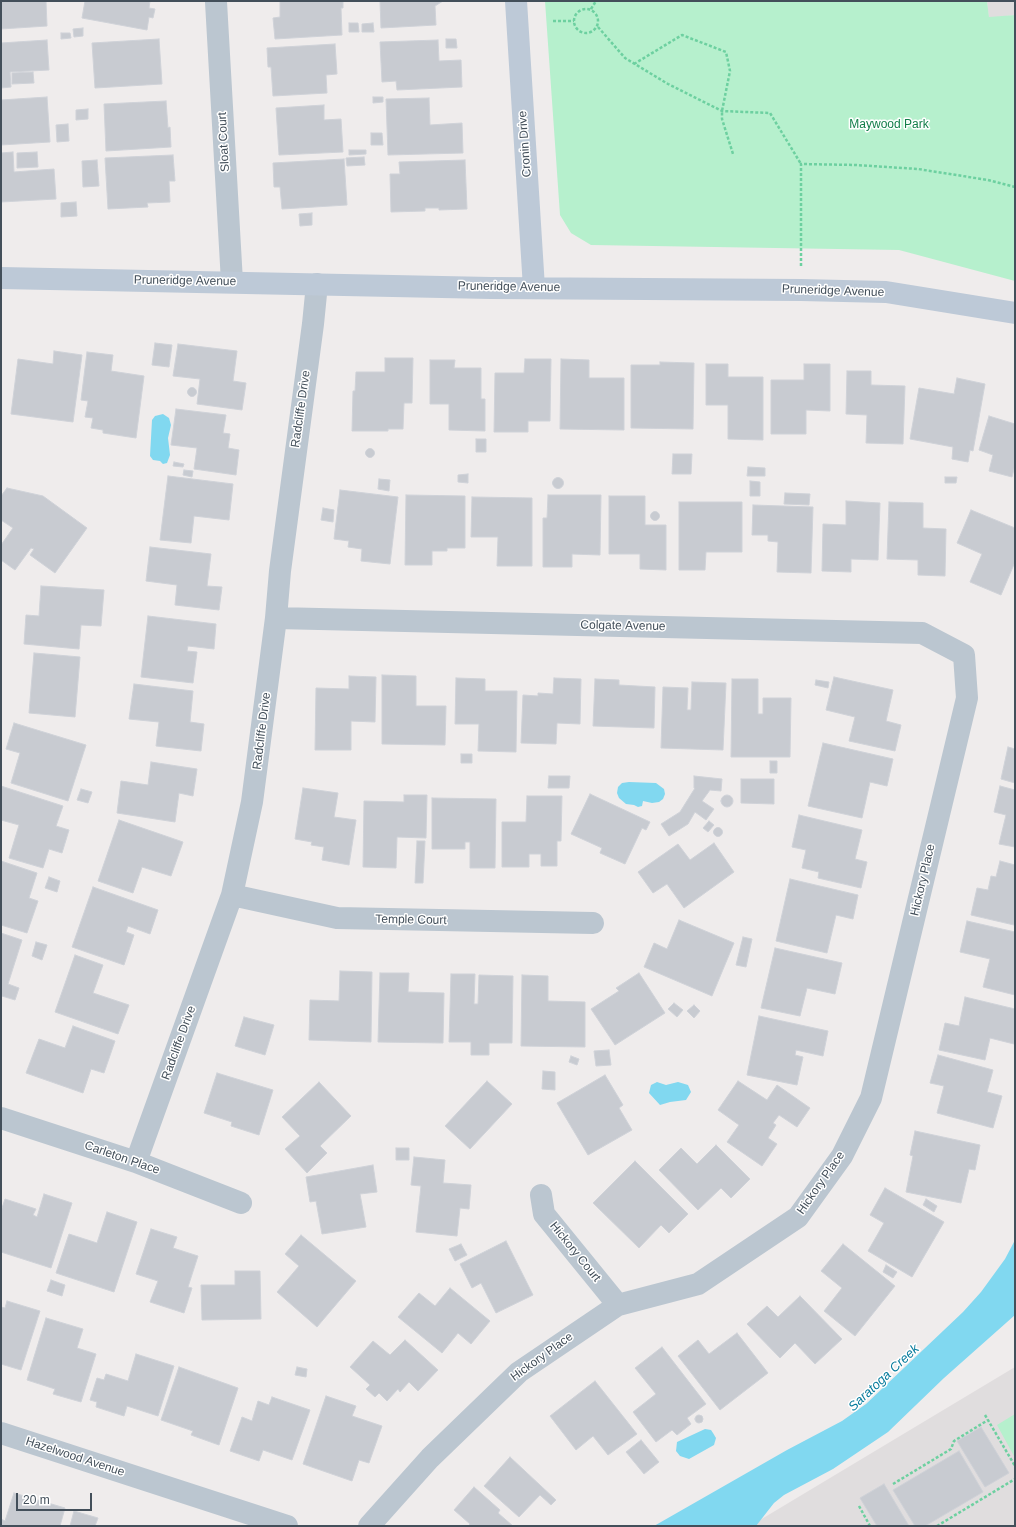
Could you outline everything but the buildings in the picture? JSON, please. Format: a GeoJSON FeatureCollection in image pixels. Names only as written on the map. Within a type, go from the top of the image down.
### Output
{"type":"FeatureCollection","features":[{"type":"Feature","properties":{"kind":"main road","name":"Cronin Drive"},"geometry":{"type":"LineString","coordinates":[[516,1],[534,288]]}},
{"type":"Feature","properties":{"kind":"main road","name":"Pruneridge Avenue"},"geometry":{"type":"LineString","coordinates":[[1,278],[534,288],[886,292],[1015,313]]}},
{"type":"Feature","properties":{"kind":"street","name":"Sloat Court"},"geometry":{"type":"LineString","coordinates":[[216,2],[232,282]]}},
{"type":"Feature","properties":{"kind":"street","name":"Radcliffe Drive"},"geometry":{"type":"LineString","coordinates":[[136,1162],[232,895],[252,802],[317,284]]}},
{"type":"Feature","properties":{"kind":"street","name":"Colgate Avenue"},"geometry":{"type":"LineString","coordinates":[[276,618],[922,633],[964,655]]}},
{"type":"Feature","properties":{"kind":"street","name":"Hickory Place"},"geometry":{"type":"LineString","coordinates":[[369,1526],[430,1458],[519,1372],[618,1305],[698,1284],[798,1217],[842,1156],[871,1098],[967,698],[964,655]]}},
{"type":"Feature","properties":{"kind":"street","name":"Temple Court"},"geometry":{"type":"LineString","coordinates":[[232,895],[337,918],[593,923]]}},
{"type":"Feature","properties":{"kind":"street","name":"Carleton Place"},"geometry":{"type":"LineString","coordinates":[[1,1118],[136,1162],[241,1203]]}},
{"type":"Feature","properties":{"kind":"street","name":"Hickory Court"},"geometry":{"type":"LineString","coordinates":[[541,1195],[544,1214],[618,1305]]}},
{"type":"Feature","properties":{"kind":"street","name":"Hazelwood Avenue"},"geometry":{"type":"LineString","coordinates":[[1,1433],[287,1526]]}},
{"type":"Feature","properties":{"kind":"path"},"geometry":{"type":"LineString","coordinates":[[591,9],[596,1]]}},
{"type":"Feature","properties":{"kind":"path"},"geometry":{"type":"LineString","coordinates":[[583,9],[591,9],[597,14],[599,19],[598,27],[591,32],[583,33],[576,28],[574,17],[583,9]]}},
{"type":"Feature","properties":{"kind":"path"},"geometry":{"type":"LineString","coordinates":[[553,21],[574,21]]}},
{"type":"Feature","properties":{"kind":"path"},"geometry":{"type":"LineString","coordinates":[[598,27],[625,58],[668,84],[722,111],[770,113],[801,164],[801,290]]}},
{"type":"Feature","properties":{"kind":"path"},"geometry":{"type":"LineString","coordinates":[[634,64],[682,35],[726,52],[730,71],[722,111],[722,119],[733,154]]}},
{"type":"Feature","properties":{"kind":"path"},"geometry":{"type":"LineString","coordinates":[[801,164],[856,165],[918,169],[988,180],[1015,187]]}},
{"type":"Feature","properties":{"kind":"path"},"geometry":{"type":"LineString","coordinates":[[985,1415],[1015,1466]]}},
{"type":"Feature","properties":{"kind":"path"},"geometry":{"type":"LineString","coordinates":[[892,1484],[951,1449],[954,1441],[988,1420]]}},
{"type":"Feature","properties":{"kind":"path"},"geometry":{"type":"LineString","coordinates":[[937,1526],[1015,1478]]}},
{"type":"Feature","properties":{"kind":"path"},"geometry":{"type":"LineString","coordinates":[[858,1506],[870,1526]]}},
{"type":"Feature","properties":{"kind":"shaded area"},"geometry":{"type":"Polygon","coordinates":[[[987,1],[1015,1],[1015,15],[989,18],[987,1]]]}},
{"type":"Feature","properties":{"kind":"shaded area"},"geometry":{"type":"Polygon","coordinates":[[[1015,1367],[1015,1526],[750,1526],[1015,1367]]]}},
{"type":"Feature","properties":{"kind":"green space","name":"Maywood Park"},"geometry":{"type":"Polygon","coordinates":[[[545,1],[987,1],[989,17],[1015,15],[1015,281],[899,250],[591,245],[571,233],[560,215],[545,1]]]}},
{"type":"Feature","properties":{"kind":"green space"},"geometry":{"type":"Polygon","coordinates":[[[1015,1414],[1015,1458],[997,1425],[1015,1414]]]}},
{"type":"Feature","properties":{"kind":"water"},"geometry":{"type":"Polygon","coordinates":[[[163,414],[169,418],[171,425],[168,438],[170,455],[167,463],[163,464],[160,461],[153,460],[150,456],[152,420],[155,416],[163,414]]]}},
{"type":"Feature","properties":{"kind":"water"},"geometry":{"type":"Polygon","coordinates":[[[622,783],[656,783],[664,789],[665,794],[663,799],[659,802],[652,803],[643,801],[642,806],[638,807],[626,804],[619,798],[617,793],[618,787],[622,783]]]}},
{"type":"Feature","properties":{"kind":"water"},"geometry":{"type":"Polygon","coordinates":[[[657,1082],[666,1085],[678,1082],[688,1085],[691,1092],[686,1100],[660,1105],[649,1093],[651,1085],[657,1082]]]}},
{"type":"Feature","properties":{"kind":"water"},"geometry":{"type":"Polygon","coordinates":[[[1015,1240],[1015,1315],[944,1378],[888,1432],[833,1469],[784,1495],[774,1503],[756,1526],[654,1526],[787,1450],[842,1421],[866,1404],[963,1312],[981,1292],[1005,1259],[1015,1240]]]}},
{"type":"Feature","properties":{"kind":"water"},"geometry":{"type":"Polygon","coordinates":[[[705,1429],[711,1430],[716,1438],[714,1445],[689,1459],[680,1456],[676,1451],[677,1442],[705,1429]]]}},
{"type":"Feature","properties":{"kind":"water label","name":"Saratoga Creek"},"geometry":{"type":"Point","coordinates":[884,1378]}}]}
